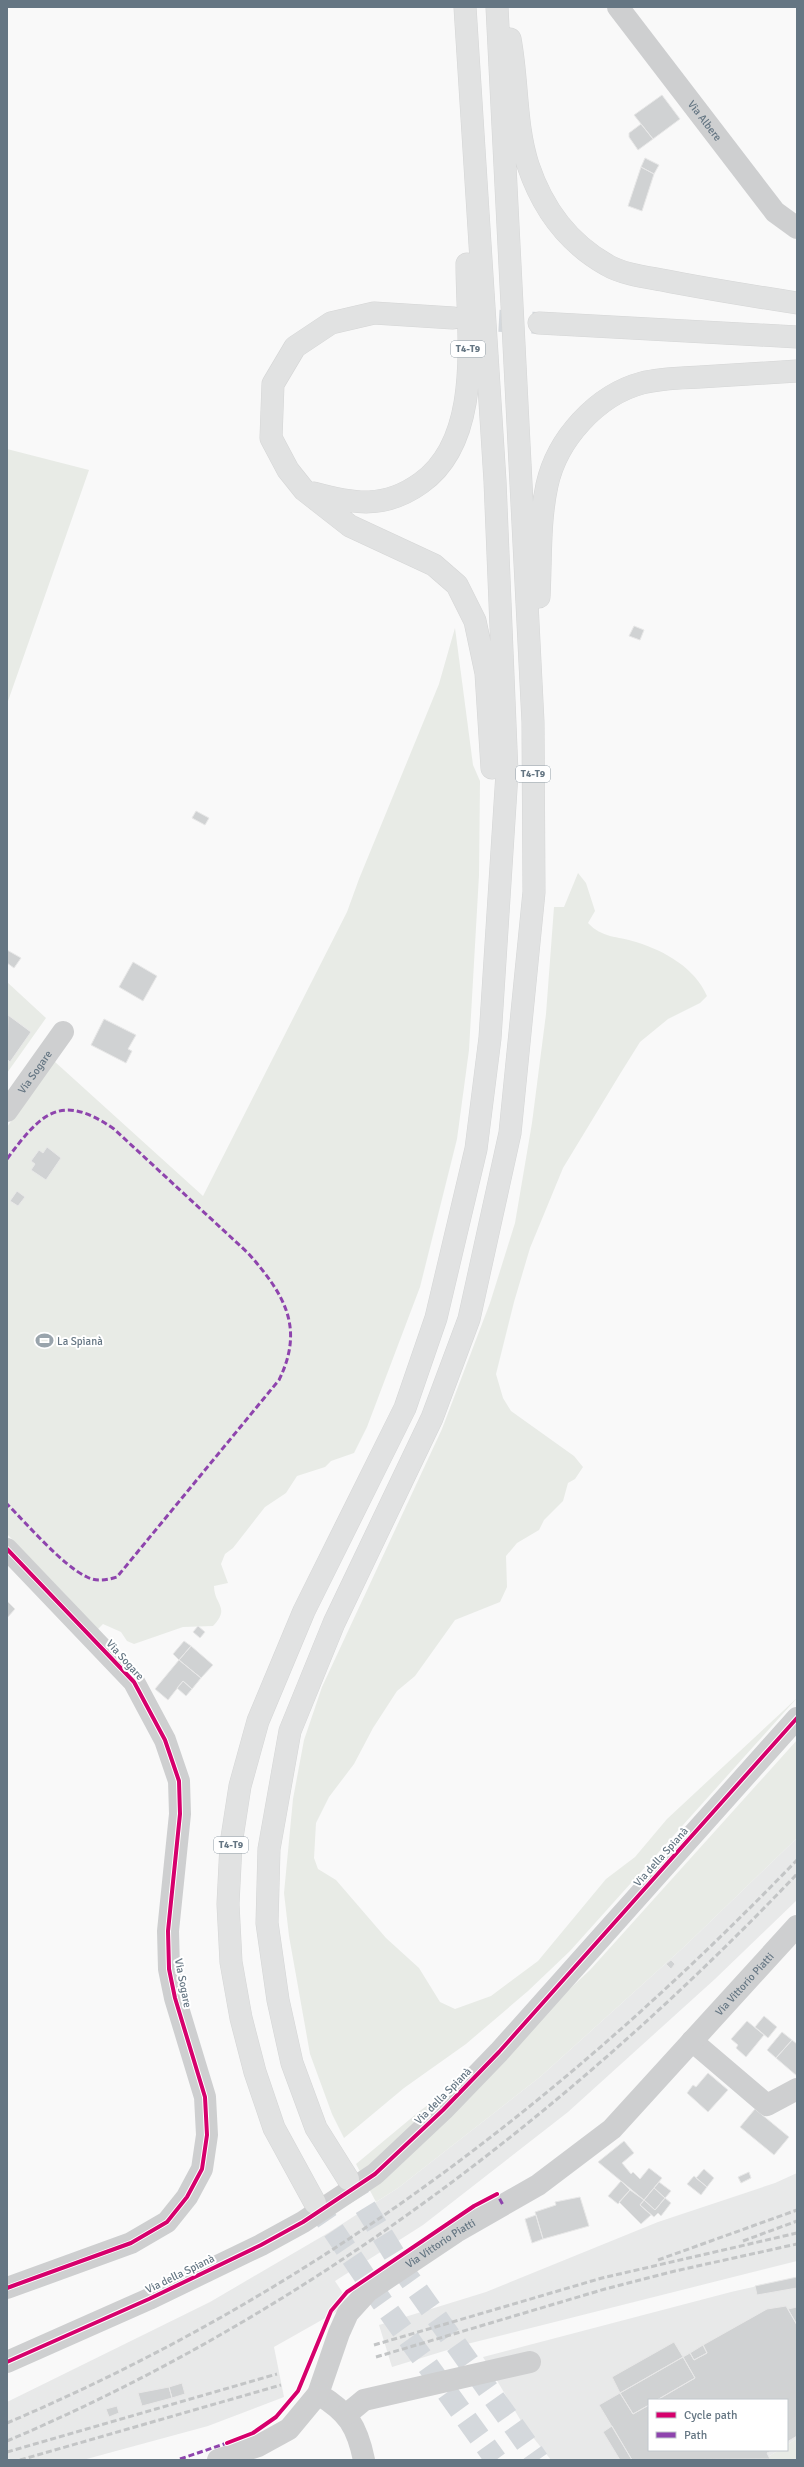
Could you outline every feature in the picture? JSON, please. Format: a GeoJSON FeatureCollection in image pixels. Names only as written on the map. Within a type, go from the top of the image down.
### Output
{"type":"FeatureCollection","features":[{"type":"Feature","properties":{"kind":"highway","name":"T4-T9"},"geometry":{"type":"LineString","coordinates":[[315,2203],[274,2128],[255,2072],[241,2018],[231,1962],[228,1904],[231,1844],[240,1786],[258,1721],[301,1618],[405,1408],[436,1318],[476,1149],[490,1038],[507,772],[495,481],[468,77],[465,7]]}},
{"type":"Feature","properties":{"kind":"highway","name":"T4-T9"},"geometry":{"type":"LineString","coordinates":[[348,2179],[316,2128],[292,2063],[278,2000],[267,1923],[269,1850],[290,1731],[334,1623],[432,1418],[469,1319],[510,1133],[534,892],[533,722],[497,7]]}},
{"type":"Feature","properties":{"kind":"highway"},"geometry":{"type":"LineString","coordinates":[[503,7],[516,70],[519,126],[528,164],[544,204],[575,244],[608,266],[644,276],[797,303]]}},
{"type":"Feature","properties":{"kind":"highway","name":"T4-T9"},"geometry":{"type":"LineString","coordinates":[[304,490],[340,500],[372,503],[405,494],[431,476],[445,459],[459,431],[468,376],[468,77]]}},
{"type":"Feature","properties":{"kind":"highway","name":"T4-T9"},"geometry":{"type":"LineString","coordinates":[[453,318],[374,314],[331,323],[295,347],[272,384],[270,438],[288,470],[304,490],[350,526],[434,565],[457,585],[475,621],[486,673],[492,766],[490,1038]]}},
{"type":"Feature","properties":{"kind":"highway"},"geometry":{"type":"LineString","coordinates":[[539,323],[797,337]]}},
{"type":"Feature","properties":{"kind":"highway","name":"T4-T9"},"geometry":{"type":"LineString","coordinates":[[533,722],[541,522],[547,483],[560,454],[576,427],[600,404],[619,392],[642,383],[670,379],[797,371]]}},
{"type":"Feature","properties":{"kind":"street","name":"Via Albere"},"geometry":{"type":"LineString","coordinates":[[618,7],[775,212],[797,228]]}},
{"type":"Feature","properties":{"kind":"street","name":"Via Sogare"},"geometry":{"type":"LineString","coordinates":[[7,1111],[63,1032]]}},
{"type":"Feature","properties":{"kind":"street","name":"Via Sogare"},"geometry":{"type":"LineString","coordinates":[[7,1549],[134,1682],[165,1740],[179,1781],[179,1807],[168,1931],[169,1969],[175,1998],[205,2097],[208,2135],[202,2169],[187,2197],[167,2222],[131,2243],[7,2288]]}},
{"type":"Feature","properties":{"kind":"street","name":"Via della Spianà"},"geometry":{"type":"LineString","coordinates":[[7,2362],[149,2299],[261,2245],[303,2222],[375,2174],[443,2110],[499,2052],[797,1718]]}},
{"type":"Feature","properties":{"kind":"street","name":"Via Vittorio Piatti"},"geometry":{"type":"LineString","coordinates":[[218,2460],[258,2446],[289,2429],[318,2394],[338,2333],[348,2313],[368,2290],[456,2232],[538,2185],[574,2160],[612,2129],[797,1926]]}},
{"type":"Feature","properties":{"kind":"street"},"geometry":{"type":"LineString","coordinates":[[692,2042],[767,2105],[797,2089]]}},
{"type":"Feature","properties":{"kind":"street"},"geometry":{"type":"LineString","coordinates":[[347,2414],[364,2400],[530,2362]]}},
{"type":"Feature","properties":{"kind":"street"},"geometry":{"type":"LineString","coordinates":[[318,2394],[337,2405],[347,2414],[359,2439],[364,2460]]}},
{"type":"Feature","properties":{"kind":"shaded area"},"geometry":{"type":"Polygon","coordinates":[[[7,449],[89,470],[7,704],[7,449]]]}},
{"type":"Feature","properties":{"kind":"shaded area"},"geometry":{"type":"Polygon","coordinates":[[[455,628],[473,765],[480,781],[479,875],[469,1050],[457,1139],[420,1287],[367,1427],[354,1453],[331,1461],[325,1467],[297,1476],[286,1493],[265,1507],[233,1548],[225,1554],[221,1564],[228,1583],[214,1586],[221,1614],[213,1626],[183,1627],[134,1644],[127,1641],[121,1632],[103,1624],[95,1632],[65,1594],[7,1534],[7,1127],[54,1061],[203,1196],[347,912],[359,879],[439,684],[455,628]]]}},
{"type":"Feature","properties":{"kind":"shaded area"},"geometry":{"type":"Polygon","coordinates":[[[578,873],[586,883],[595,911],[588,923],[593,928],[604,934],[636,942],[658,950],[687,969],[702,986],[707,996],[700,1003],[668,1019],[640,1042],[563,1168],[530,1248],[514,1302],[496,1374],[503,1398],[511,1411],[574,1456],[583,1467],[575,1479],[568,1483],[563,1501],[544,1520],[539,1530],[517,1543],[506,1556],[507,1587],[500,1602],[455,1620],[415,1676],[397,1691],[373,1728],[354,1764],[329,1797],[316,1823],[314,1858],[318,1869],[336,1880],[386,1938],[419,1968],[440,2002],[455,2009],[491,1996],[538,1961],[606,1879],[635,1857],[667,1819],[797,1698],[570,1951],[528,1991],[466,2044],[404,2088],[344,2138],[332,2114],[310,2054],[289,1936],[284,1893],[293,1799],[304,1740],[322,1687],[442,1429],[490,1303],[515,1223],[532,1123],[546,1014],[554,907],[564,907],[578,873]]]}},
{"type":"Feature","properties":{"kind":"shaded area"},"geometry":{"type":"Polygon","coordinates":[[[7,982],[46,1018],[7,1073],[7,982]]]}},
{"type":"Feature","properties":{"kind":"shaded area"},"geometry":{"type":"Polygon","coordinates":[[[797,1740],[797,1838],[685,1946],[540,2077],[398,2188],[376,2202],[356,2164],[421,2110],[483,2066],[590,1970],[797,1740]]]}},
{"type":"Feature","properties":{"kind":"shaded area"},"geometry":{"type":"Polygon","coordinates":[[[797,1838],[797,1900],[715,1979],[568,2112],[423,2225],[335,2281],[350,2304],[274,2347],[284,2397],[208,2426],[83,2460],[7,2460],[7,2402],[210,2302],[328,2233],[398,2188],[540,2077],[685,1946],[797,1838]]]}},
{"type":"Feature","properties":{"kind":"shaded area"},"geometry":{"type":"Polygon","coordinates":[[[797,2173],[797,2261],[467,2344],[392,2367],[379,2325],[486,2292],[658,2222],[775,2183],[797,2173]]]}},
{"type":"Feature","properties":{"kind":"shaded area"},"geometry":{"type":"Polygon","coordinates":[[[797,2277],[797,2438],[788,2444],[788,2399],[648,2399],[648,2451],[777,2451],[763,2460],[551,2460],[524,2426],[483,2357],[731,2292],[797,2277]]]}},
{"type":"Feature","properties":{"kind":"shaded area"},"geometry":{"type":"Polygon","coordinates":[[[797,2438],[797,2460],[763,2460],[777,2451],[788,2451],[788,2444],[797,2438]]]}},
{"type":"Feature","properties":{"kind":"building"},"geometry":{"type":"Polygon","coordinates":[[[662,95],[680,119],[653,139],[634,115],[662,95]]]}},
{"type":"Feature","properties":{"kind":"building"},"geometry":{"type":"Polygon","coordinates":[[[641,124],[653,139],[638,150],[629,137],[629,133],[641,124]]]}},
{"type":"Feature","properties":{"kind":"building"},"geometry":{"type":"Polygon","coordinates":[[[645,158],[659,165],[654,174],[641,167],[645,158]]]}},
{"type":"Feature","properties":{"kind":"building"},"geometry":{"type":"Polygon","coordinates":[[[641,167],[654,174],[642,211],[628,206],[641,167]]]}},
{"type":"Feature","properties":{"kind":"building"},"geometry":{"type":"Polygon","coordinates":[[[634,626],[644,630],[640,640],[629,636],[634,626]]]}},
{"type":"Feature","properties":{"kind":"building"},"geometry":{"type":"Polygon","coordinates":[[[196,811],[209,818],[205,825],[192,818],[196,811]]]}},
{"type":"Feature","properties":{"kind":"building"},"geometry":{"type":"Polygon","coordinates":[[[7,950],[21,958],[14,968],[7,963],[7,950]]]}},
{"type":"Feature","properties":{"kind":"building"},"geometry":{"type":"Polygon","coordinates":[[[133,962],[157,976],[143,1001],[119,987],[133,962]]]}},
{"type":"Feature","properties":{"kind":"building"},"geometry":{"type":"Polygon","coordinates":[[[8,1015],[31,1032],[10,1062],[7,1059],[8,1015]]]}},
{"type":"Feature","properties":{"kind":"building"},"geometry":{"type":"Polygon","coordinates":[[[104,1019],[136,1035],[128,1049],[132,1051],[126,1063],[91,1045],[104,1019]]]}},
{"type":"Feature","properties":{"kind":"building"},"geometry":{"type":"Polygon","coordinates":[[[47,1147],[61,1158],[46,1180],[31,1170],[35,1164],[31,1161],[39,1150],[43,1153],[47,1147]]]}},
{"type":"Feature","properties":{"kind":"building"},"geometry":{"type":"Polygon","coordinates":[[[17,1191],[25,1197],[18,1206],[10,1201],[17,1191]]]}},
{"type":"Feature","properties":{"kind":"building"},"geometry":{"type":"Polygon","coordinates":[[[7,1601],[15,1609],[7,1618],[7,1601]]]}},
{"type":"Feature","properties":{"kind":"building"},"geometry":{"type":"Polygon","coordinates":[[[198,1626],[205,1632],[200,1638],[193,1632],[198,1626]]]}},
{"type":"Feature","properties":{"kind":"building"},"geometry":{"type":"Polygon","coordinates":[[[184,1641],[191,1646],[179,1660],[173,1654],[184,1641]]]}},
{"type":"Feature","properties":{"kind":"building"},"geometry":{"type":"Polygon","coordinates":[[[191,1646],[213,1665],[201,1678],[179,1660],[191,1646]]]}},
{"type":"Feature","properties":{"kind":"building"},"geometry":{"type":"Polygon","coordinates":[[[179,1660],[201,1678],[192,1689],[183,1681],[168,1700],[155,1689],[179,1660]]]}},
{"type":"Feature","properties":{"kind":"building"},"geometry":{"type":"Polygon","coordinates":[[[183,1681],[192,1689],[186,1696],[177,1688],[183,1681]]]}},
{"type":"Feature","properties":{"kind":"building"},"geometry":{"type":"Polygon","coordinates":[[[671,1960],[675,1964],[671,1969],[666,1964],[671,1960]]]}},
{"type":"Feature","properties":{"kind":"building"},"geometry":{"type":"Polygon","coordinates":[[[764,2016],[777,2027],[768,2038],[755,2027],[764,2016]]]}},
{"type":"Feature","properties":{"kind":"building"},"geometry":{"type":"Polygon","coordinates":[[[747,2021],[764,2035],[746,2057],[736,2048],[738,2045],[731,2039],[747,2021]]]}},
{"type":"Feature","properties":{"kind":"building"},"geometry":{"type":"Polygon","coordinates":[[[782,2032],[792,2040],[776,2058],[767,2050],[782,2032]]]}},
{"type":"Feature","properties":{"kind":"building"},"geometry":{"type":"Polygon","coordinates":[[[792,2040],[797,2044],[797,2076],[776,2058],[792,2040]]]}},
{"type":"Feature","properties":{"kind":"building"},"geometry":{"type":"Polygon","coordinates":[[[708,2073],[728,2090],[708,2112],[687,2093],[693,2085],[696,2087],[708,2073]]]}},
{"type":"Feature","properties":{"kind":"building"},"geometry":{"type":"Polygon","coordinates":[[[755,2109],[789,2137],[774,2155],[740,2127],[755,2109]]]}},
{"type":"Feature","properties":{"kind":"building"},"geometry":{"type":"Polygon","coordinates":[[[624,2141],[634,2153],[622,2163],[631,2174],[633,2172],[640,2179],[649,2168],[662,2178],[644,2200],[598,2162],[624,2141]]]}},
{"type":"Feature","properties":{"kind":"building"},"geometry":{"type":"Polygon","coordinates":[[[704,2169],[714,2178],[707,2187],[696,2178],[704,2169]]]}},
{"type":"Feature","properties":{"kind":"building"},"geometry":{"type":"Polygon","coordinates":[[[749,2172],[751,2178],[741,2183],[738,2177],[749,2172]]]}},
{"type":"Feature","properties":{"kind":"building"},"geometry":{"type":"Polygon","coordinates":[[[694,2176],[707,2187],[701,2195],[687,2184],[694,2176]]]}},
{"type":"Feature","properties":{"kind":"building"},"geometry":{"type":"Polygon","coordinates":[[[621,2181],[630,2190],[618,2204],[608,2196],[621,2181]]]}},
{"type":"Feature","properties":{"kind":"building"},"geometry":{"type":"Polygon","coordinates":[[[659,2182],[671,2191],[665,2198],[654,2188],[659,2182]]]}},
{"type":"Feature","properties":{"kind":"building"},"geometry":{"type":"Polygon","coordinates":[[[654,2188],[665,2198],[655,2210],[644,2200],[654,2188]]]}},
{"type":"Feature","properties":{"kind":"building"},"geometry":{"type":"Polygon","coordinates":[[[630,2190],[644,2200],[640,2205],[651,2215],[641,2224],[619,2202],[630,2190]]]}},
{"type":"Feature","properties":{"kind":"building"},"geometry":{"type":"Polygon","coordinates":[[[580,2197],[589,2226],[543,2239],[535,2212],[556,2205],[555,2202],[580,2197]]]}},
{"type":"Feature","properties":{"kind":"building"},"geometry":{"type":"Polygon","coordinates":[[[665,2198],[671,2203],[661,2216],[658,2213],[654,2217],[640,2205],[644,2200],[655,2210],[665,2198]]]}},
{"type":"Feature","properties":{"kind":"building"},"geometry":{"type":"Polygon","coordinates":[[[536,2215],[543,2239],[532,2243],[525,2219],[536,2215]]]}},
{"type":"Feature","properties":{"kind":"building"},"geometry":{"type":"Polygon","coordinates":[[[797,2277],[797,2288],[757,2295],[755,2286],[797,2277]]]}},
{"type":"Feature","properties":{"kind":"building"},"geometry":{"type":"Polygon","coordinates":[[[786,2306],[797,2325],[797,2436],[788,2441],[788,2399],[659,2399],[695,2378],[683,2357],[690,2353],[694,2360],[707,2353],[703,2345],[767,2309],[786,2306]]]}},
{"type":"Feature","properties":{"kind":"building"},"geometry":{"type":"Polygon","coordinates":[[[797,2307],[797,2325],[788,2309],[797,2307]]]}},
{"type":"Feature","properties":{"kind":"building"},"geometry":{"type":"Polygon","coordinates":[[[674,2342],[683,2357],[620,2393],[612,2377],[674,2342]]]}},
{"type":"Feature","properties":{"kind":"building"},"geometry":{"type":"Polygon","coordinates":[[[703,2345],[707,2353],[694,2360],[690,2353],[703,2345]]]}},
{"type":"Feature","properties":{"kind":"building"},"geometry":{"type":"Polygon","coordinates":[[[683,2357],[695,2378],[659,2399],[648,2399],[648,2406],[633,2414],[620,2393],[683,2357]]]}},
{"type":"Feature","properties":{"kind":"building"},"geometry":{"type":"Polygon","coordinates":[[[182,2383],[185,2394],[172,2398],[169,2387],[182,2383]]]}},
{"type":"Feature","properties":{"kind":"building"},"geometry":{"type":"Polygon","coordinates":[[[169,2387],[172,2398],[142,2406],[138,2393],[169,2387]]]}},
{"type":"Feature","properties":{"kind":"building"},"geometry":{"type":"Polygon","coordinates":[[[620,2393],[633,2414],[648,2406],[648,2451],[771,2451],[767,2453],[770,2459],[632,2460],[599,2405],[620,2393]]]}},
{"type":"Feature","properties":{"kind":"building"},"geometry":{"type":"Polygon","coordinates":[[[117,2406],[119,2413],[109,2417],[106,2409],[117,2406]]]}},
{"type":"Feature","properties":{"kind":"building"},"geometry":{"type":"Polygon","coordinates":[[[612,2426],[632,2460],[620,2460],[603,2432],[612,2426]]]}},
{"type":"Feature","properties":{"kind":"tunnel"},"geometry":{"type":"LineString","coordinates":[[466,319],[539,323]]}},
{"type":"Feature","properties":{"kind":"tunnel"},"geometry":{"type":"LineString","coordinates":[[348,2179],[408,2277],[538,2460]]}},
{"type":"Feature","properties":{"kind":"tunnel"},"geometry":{"type":"LineString","coordinates":[[315,2203],[382,2302],[496,2460]]}},
{"type":"Feature","properties":{"kind":"railway"},"geometry":{"type":"LineString","coordinates":[[7,2423],[120,2371],[228,2313],[331,2250],[431,2182],[527,2109],[619,2030],[709,1947],[797,1860]]}},
{"type":"Feature","properties":{"kind":"railway"},"geometry":{"type":"LineString","coordinates":[[7,2441],[118,2390],[226,2332],[330,2268],[430,2198],[528,2123],[621,2044],[711,1961],[797,1874]]}},
{"type":"Feature","properties":{"kind":"railway"},"geometry":{"type":"LineString","coordinates":[[658,2260],[797,2210]]}},
{"type":"Feature","properties":{"kind":"railway"},"geometry":{"type":"LineString","coordinates":[[743,2241],[797,2221]]}},
{"type":"Feature","properties":{"kind":"railway"},"geometry":{"type":"LineString","coordinates":[[374,2345],[602,2278],[797,2233]]}},
{"type":"Feature","properties":{"kind":"railway"},"geometry":{"type":"LineString","coordinates":[[376,2357],[605,2289],[675,2271],[797,2244]]}},
{"type":"Feature","properties":{"kind":"railway"},"geometry":{"type":"LineString","coordinates":[[7,2452],[277,2374]]}},
{"type":"Feature","properties":{"kind":"railway"},"geometry":{"type":"LineString","coordinates":[[20,2460],[281,2385]]}},
{"type":"Feature","properties":{"kind":"marked path"},"geometry":{"type":"LineString","coordinates":[[7,1159],[31,1130],[53,1113],[66,1110],[80,1112],[96,1118],[114,1129],[248,1253],[272,1283],[280,1297],[287,1312],[290,1327],[290,1344],[287,1361],[279,1380],[117,1577],[106,1580],[94,1580],[77,1572],[56,1554],[7,1504]]}},
{"type":"Feature","properties":{"kind":"marked path"},"geometry":{"type":"LineString","coordinates":[[494,2196],[497,2194],[503,2205]]}},
{"type":"Feature","properties":{"kind":"marked path"},"geometry":{"type":"LineString","coordinates":[[180,2459],[230,2442]]}},
{"type":"Feature","properties":{"kind":"cycle path"},"geometry":{"type":"LineString","coordinates":[[7,1549],[134,1682],[165,1740],[179,1781],[180,1814],[168,1931],[169,1969],[175,1998],[205,2097],[207,2135],[202,2169],[187,2197],[167,2222],[131,2243],[7,2288]]}},
{"type":"Feature","properties":{"kind":"cycle path"},"geometry":{"type":"LineString","coordinates":[[7,2362],[149,2299],[261,2245],[303,2222],[375,2174],[443,2110],[499,2052],[797,1718]]}},
{"type":"Feature","properties":{"kind":"cycle path"},"geometry":{"type":"LineString","coordinates":[[227,2443],[253,2433],[276,2417],[298,2391],[331,2311],[347,2292],[474,2206],[497,2194]]}},
{"type":"Feature","properties":{"kind":"place","name":"La Spianà"},"geometry":{"type":"Point","coordinates":[44,1341]}}]}
